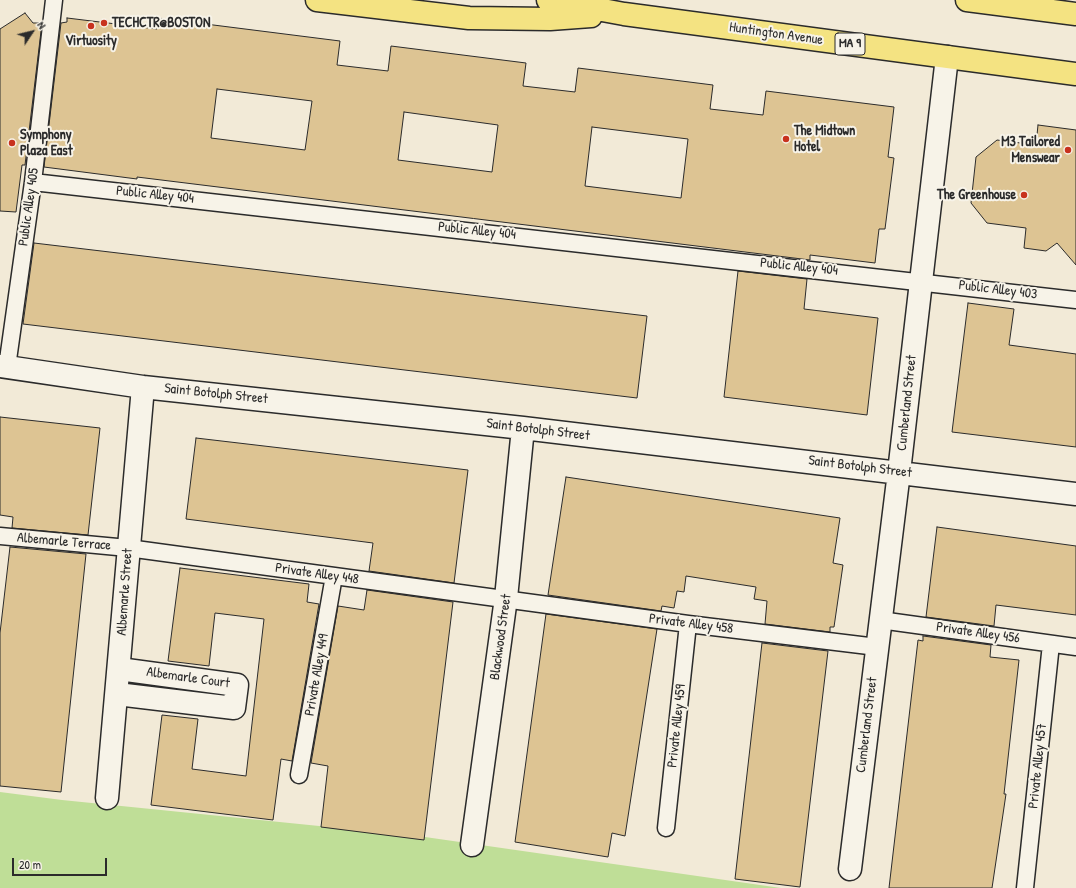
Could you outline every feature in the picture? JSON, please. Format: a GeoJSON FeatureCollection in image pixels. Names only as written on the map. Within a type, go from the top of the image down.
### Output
{"type":"FeatureCollection","features":[{"type":"Feature","properties":{"kind":"main road"},"geometry":{"type":"LineString","coordinates":[[317,0],[447,16],[492,19],[550,19],[624,14]]}},
{"type":"Feature","properties":{"kind":"main road","name":"Huntington Avenue"},"geometry":{"type":"LineString","coordinates":[[548,0],[624,14],[1076,74]]}},
{"type":"Feature","properties":{"kind":"main road"},"geometry":{"type":"LineString","coordinates":[[968,0],[1022,4],[1076,14]]}},
{"type":"Feature","properties":{"kind":"street","name":"Cumberland Street"},"geometry":{"type":"LineString","coordinates":[[850,869],[899,472],[947,57]]}},
{"type":"Feature","properties":{"kind":"street","name":"Saint Botolph Street"},"geometry":{"type":"LineString","coordinates":[[4,366],[143,386],[523,428],[1076,494]]}},
{"type":"Feature","properties":{"kind":"street","name":"Albemarle Street"},"geometry":{"type":"LineString","coordinates":[[107,798],[118,694],[128,548],[143,386]]}},
{"type":"Feature","properties":{"kind":"street","name":"Blackwood Street"},"geometry":{"type":"LineString","coordinates":[[472,845],[506,598],[523,428]]}},
{"type":"Feature","properties":{"kind":"street","name":"Albemarle Court"},"geometry":{"type":"LineString","coordinates":[[118,694],[234,708],[237,685],[119,669]]}},
{"type":"Feature","properties":{"kind":"lane","name":"Public Alley 405"},"geometry":{"type":"LineString","coordinates":[[4,366],[33,182],[54,0]]}},
{"type":"Feature","properties":{"kind":"lane","name":"Public Alley 404"},"geometry":{"type":"LineString","coordinates":[[33,182],[921,281]]}},
{"type":"Feature","properties":{"kind":"lane","name":"Public Alley 403"},"geometry":{"type":"LineString","coordinates":[[921,281],[1076,300]]}},
{"type":"Feature","properties":{"kind":"lane","name":"Albemarle Terrace"},"geometry":{"type":"LineString","coordinates":[[0,536],[128,548]]}},
{"type":"Feature","properties":{"kind":"lane","name":"Private Alley 448"},"geometry":{"type":"LineString","coordinates":[[128,548],[506,598]]}},
{"type":"Feature","properties":{"kind":"lane","name":"Private Alley 449"},"geometry":{"type":"LineString","coordinates":[[299,774],[334,576]]}},
{"type":"Feature","properties":{"kind":"lane","name":"Private Alley 458"},"geometry":{"type":"LineString","coordinates":[[506,598],[688,624],[877,647]]}},
{"type":"Feature","properties":{"kind":"lane","name":"Private Alley 456"},"geometry":{"type":"LineString","coordinates":[[880,620],[1076,647]]}},
{"type":"Feature","properties":{"kind":"lane","name":"Private Alley 459"},"geometry":{"type":"LineString","coordinates":[[666,828],[688,624]]}},
{"type":"Feature","properties":{"kind":"lane","name":"Private Alley 457"},"geometry":{"type":"LineString","coordinates":[[1025,888],[1051,644]]}},
{"type":"Feature","properties":{"kind":"green space"},"geometry":{"type":"Polygon","coordinates":[[[0,792],[62,800],[418,836],[781,888],[0,888],[0,792]]]}},
{"type":"Feature","properties":{"kind":"building"},"geometry":{"type":"Polygon","coordinates":[[[25,13],[33,23],[42,23],[25,165],[22,165],[16,212],[0,211],[0,29],[25,13]]]}},
{"type":"Feature","properties":{"kind":"building","name":"The Midtown Hotel"},"geometry":{"type":"Polygon","coordinates":[[[67,18],[157,29],[158,18],[340,41],[337,65],[388,71],[391,46],[526,63],[523,86],[575,92],[578,68],[713,85],[710,109],[763,115],[766,91],[894,107],[888,157],[894,158],[885,229],[879,229],[875,263],[810,255],[810,260],[137,177],[137,179],[44,167],[61,23],[67,22],[67,18]],[[217,89],[211,138],[305,150],[312,101],[217,89]],[[404,112],[398,160],[492,172],[498,125],[404,112]],[[592,127],[585,186],[681,198],[688,139],[592,127]]]}},
{"type":"Feature","properties":{"kind":"building","name":"The Greenhouse"},"geometry":{"type":"Polygon","coordinates":[[[1038,125],[1076,130],[1076,265],[1057,243],[1046,251],[1024,248],[1026,228],[987,223],[971,203],[976,157],[997,140],[1036,145],[1038,125]]]}},
{"type":"Feature","properties":{"kind":"building"},"geometry":{"type":"Polygon","coordinates":[[[34,243],[647,316],[637,398],[23,324],[34,243]]]}},
{"type":"Feature","properties":{"kind":"building"},"geometry":{"type":"Polygon","coordinates":[[[738,271],[807,279],[804,309],[878,318],[867,415],[724,397],[738,271]]]}},
{"type":"Feature","properties":{"kind":"building"},"geometry":{"type":"Polygon","coordinates":[[[968,303],[1014,309],[1009,345],[1076,354],[1076,447],[952,432],[968,303]]]}},
{"type":"Feature","properties":{"kind":"building"},"geometry":{"type":"Polygon","coordinates":[[[0,417],[100,428],[88,535],[12,528],[13,517],[0,515],[0,417]]]}},
{"type":"Feature","properties":{"kind":"building"},"geometry":{"type":"Polygon","coordinates":[[[196,438],[468,470],[454,583],[369,571],[373,543],[186,519],[196,438]]]}},
{"type":"Feature","properties":{"kind":"building"},"geometry":{"type":"Polygon","coordinates":[[[566,477],[840,518],[833,563],[843,565],[834,627],[830,627],[830,632],[765,624],[767,601],[754,599],[756,587],[686,576],[684,592],[677,591],[674,608],[662,606],[661,611],[548,595],[566,477]]]}},
{"type":"Feature","properties":{"kind":"building"},"geometry":{"type":"Polygon","coordinates":[[[937,527],[1076,546],[1076,615],[996,605],[994,626],[926,617],[937,527]]]}},
{"type":"Feature","properties":{"kind":"building"},"geometry":{"type":"Polygon","coordinates":[[[10,547],[86,554],[61,792],[0,786],[0,633],[10,547]]]}},
{"type":"Feature","properties":{"kind":"building"},"geometry":{"type":"Polygon","coordinates":[[[180,568],[309,584],[307,602],[319,604],[292,761],[281,759],[273,820],[151,805],[162,715],[198,719],[192,769],[246,776],[264,619],[215,613],[209,666],[168,661],[180,568]]]}},
{"type":"Feature","properties":{"kind":"building"},"geometry":{"type":"Polygon","coordinates":[[[367,590],[453,602],[424,840],[321,827],[328,766],[311,763],[338,606],[364,610],[367,590]]]}},
{"type":"Feature","properties":{"kind":"building"},"geometry":{"type":"Polygon","coordinates":[[[546,614],[657,629],[625,836],[612,833],[608,857],[515,842],[546,614]]]}},
{"type":"Feature","properties":{"kind":"building"},"geometry":{"type":"Polygon","coordinates":[[[923,636],[991,645],[990,657],[1019,660],[1004,794],[1006,794],[992,888],[889,888],[918,640],[923,641],[923,636]]]}},
{"type":"Feature","properties":{"kind":"building"},"geometry":{"type":"Polygon","coordinates":[[[762,643],[828,651],[800,887],[735,879],[762,643]]]}},
{"type":"Feature","properties":{"kind":"place","name":"TECHCTR@BOSTON"},"geometry":{"type":"Point","coordinates":[104,23]}},
{"type":"Feature","properties":{"kind":"place","name":"Virtuosity"},"geometry":{"type":"Point","coordinates":[91,26]}},
{"type":"Feature","properties":{"kind":"place","name":"The Midtown Hotel"},"geometry":{"type":"Point","coordinates":[786,139]}},
{"type":"Feature","properties":{"kind":"place","name":"Symphony Plaza East"},"geometry":{"type":"Point","coordinates":[12,143]}},
{"type":"Feature","properties":{"kind":"place","name":"M3 Tailored Menswear"},"geometry":{"type":"Point","coordinates":[1068,150]}},
{"type":"Feature","properties":{"kind":"place","name":"The Greenhouse"},"geometry":{"type":"Point","coordinates":[1024,195]}}]}
